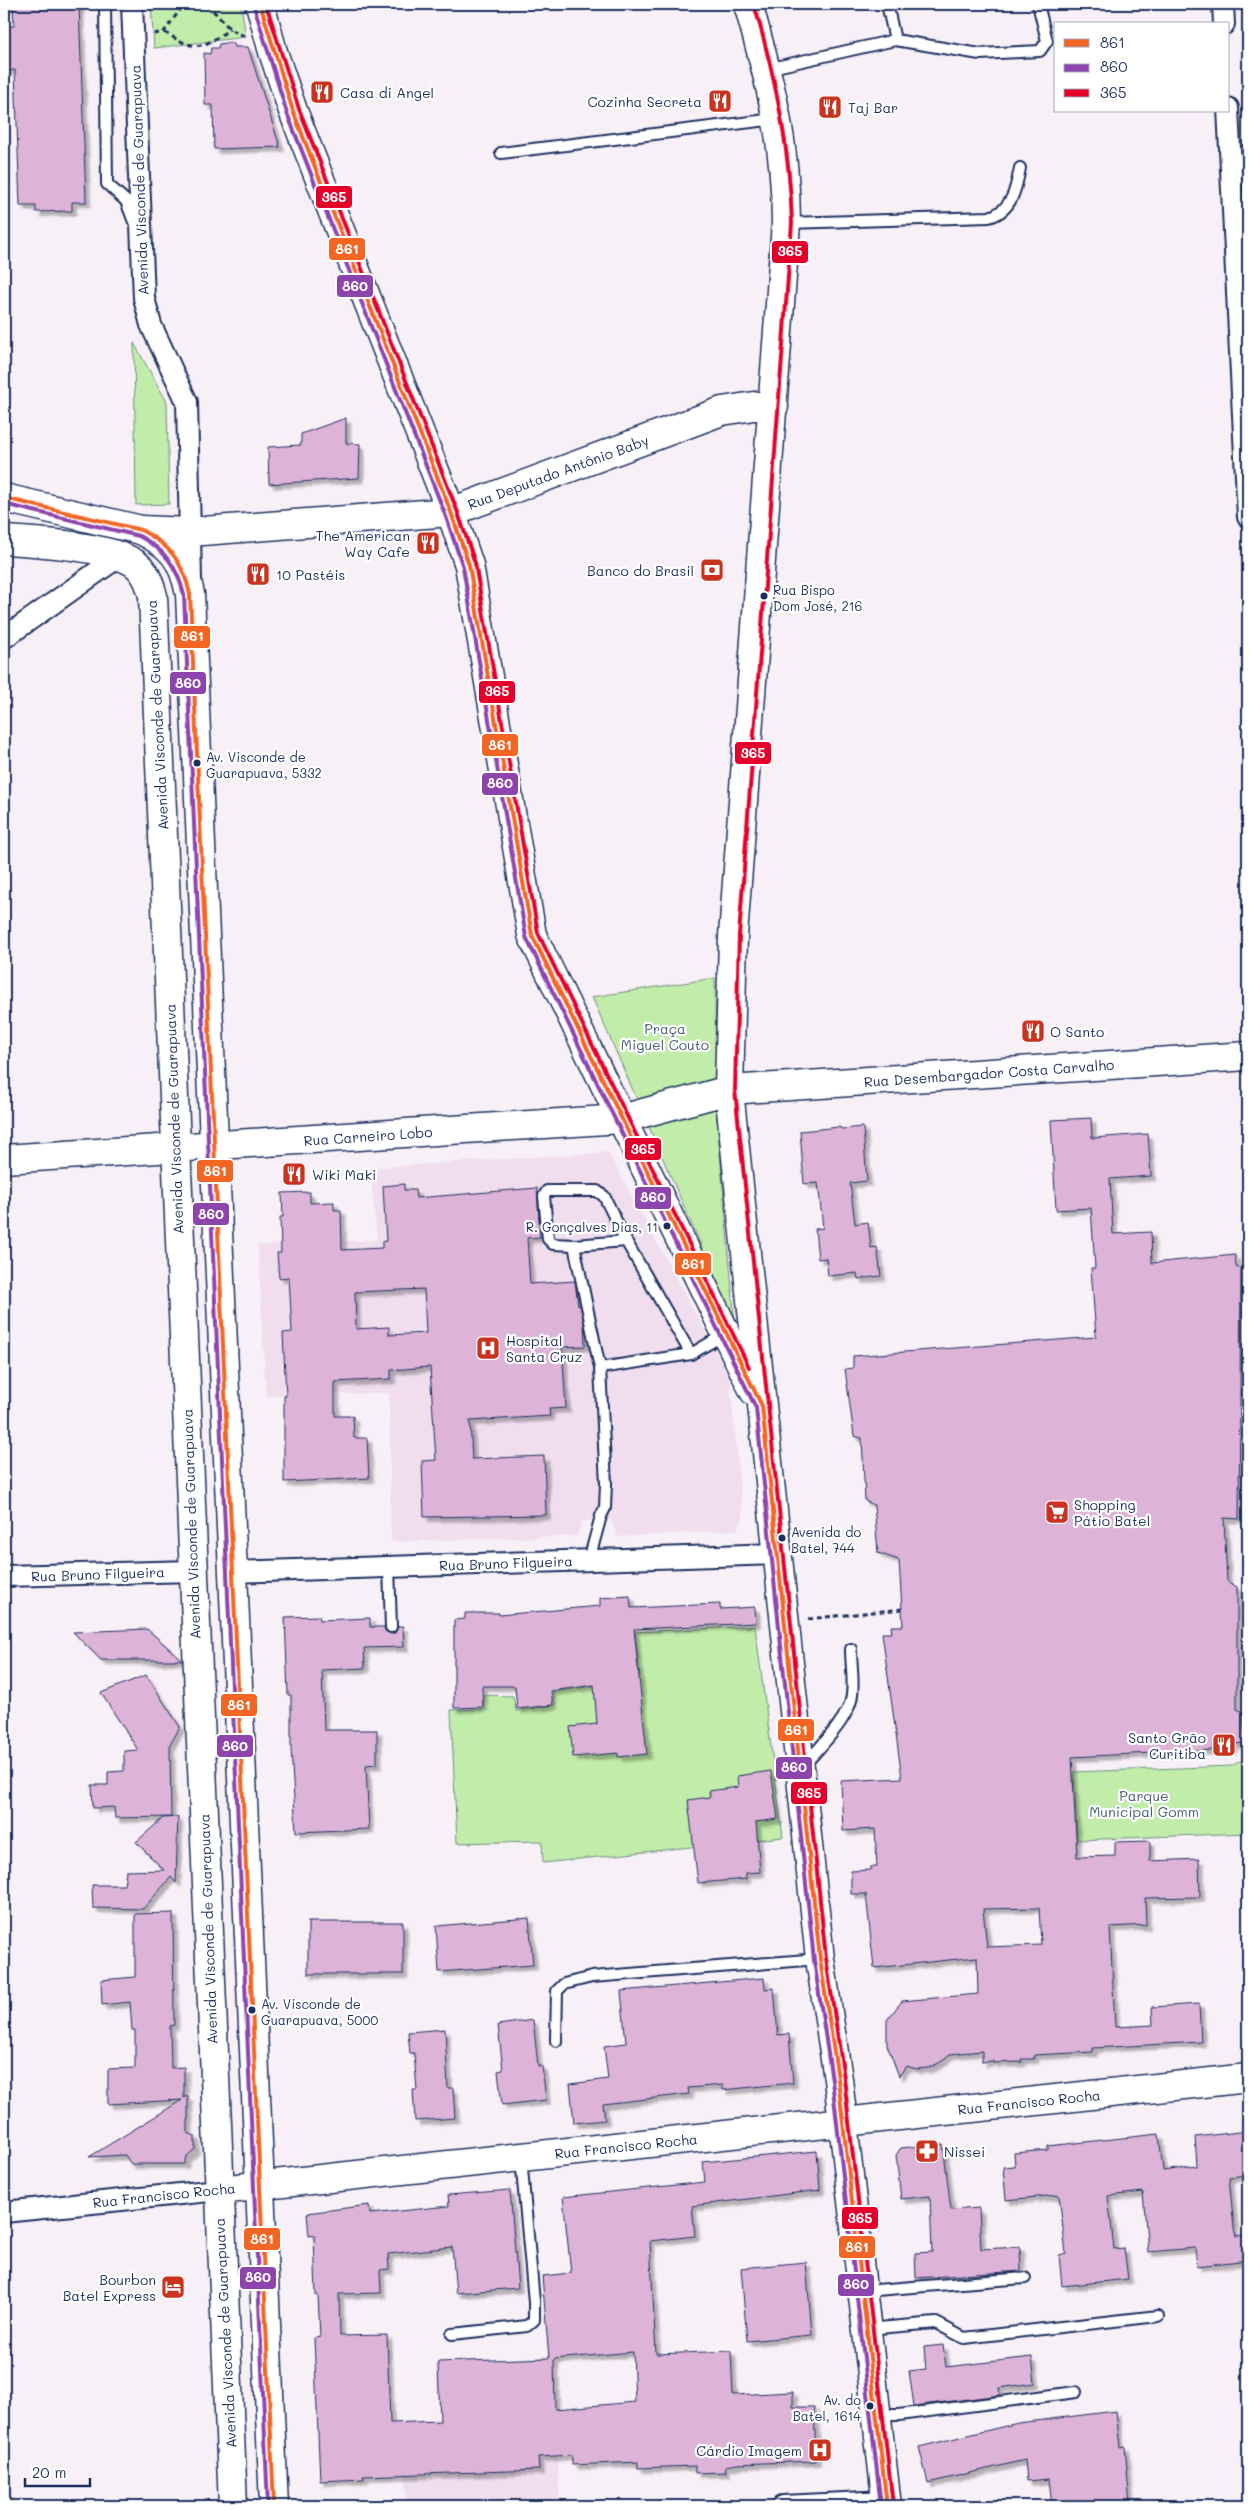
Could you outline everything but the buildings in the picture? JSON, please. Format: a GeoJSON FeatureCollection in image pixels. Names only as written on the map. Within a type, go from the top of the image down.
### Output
{"type":"FeatureCollection","features":[{"type":"Feature","properties":{"kind":"main road"},"geometry":{"type":"LineString","coordinates":[[260,4],[273,52],[293,111],[451,512],[469,565],[532,935],[725,1334],[762,1406]]}},
{"type":"Feature","properties":{"kind":"main road"},"geometry":{"type":"LineString","coordinates":[[748,4],[767,69],[778,118],[784,154],[786,222],[774,406],[733,936],[729,1090],[820,1959],[843,2123],[887,2504]]}},
{"type":"Feature","properties":{"kind":"main road","name":"Rua Deputado Antônio Baby"},"geometry":{"type":"LineString","coordinates":[[141,530],[190,532],[451,512],[722,411],[754,406],[774,406]]}},
{"type":"Feature","properties":{"kind":"main road"},"geometry":{"type":"LineString","coordinates":[[4,498],[141,530],[162,541],[178,557],[187,577],[192,618]]}},
{"type":"Feature","properties":{"kind":"main road"},"geometry":{"type":"LineString","coordinates":[[4,540],[121,555]]}},
{"type":"Feature","properties":{"kind":"main road","name":"Avenida Visconde de Guarapuava"},"geometry":{"type":"LineString","coordinates":[[121,555],[140,566],[146,574],[153,596],[174,1148],[233,2506]]}},
{"type":"Feature","properties":{"kind":"main road","name":"Avenida Visconde de Guarapuava"},"geometry":{"type":"LineString","coordinates":[[192,618],[274,2506]]}},
{"type":"Feature","properties":{"kind":"main road","name":"Rua Desembargador Costa Carvalho"},"geometry":{"type":"LineString","coordinates":[[729,1090],[1248,1056]]}},
{"type":"Feature","properties":{"kind":"main road","name":"Rua Carneiro Lobo"},"geometry":{"type":"LineString","coordinates":[[4,1159],[621,1119],[729,1090]]}},
{"type":"Feature","properties":{"kind":"main road"},"geometry":{"type":"LineString","coordinates":[[182,1316],[219,1252]]}},
{"type":"Feature","properties":{"kind":"main road","name":"Rua Francisco Rocha"},"geometry":{"type":"LineString","coordinates":[[219,2190],[1248,2078]]}},
{"type":"Feature","properties":{"kind":"main road"},"geometry":{"type":"LineString","coordinates":[[229,2408],[267,2337]]}},
{"type":"Feature","properties":{"kind":"street","name":"Avenida Visconde de Guarapuava"},"geometry":{"type":"LineString","coordinates":[[132,4],[146,311],[187,402],[192,618]]}},
{"type":"Feature","properties":{"kind":"street"},"geometry":{"type":"LineString","coordinates":[[1223,4],[1224,22]]}},
{"type":"Feature","properties":{"kind":"street"},"geometry":{"type":"LineString","coordinates":[[1228,112],[1248,517]]}},
{"type":"Feature","properties":{"kind":"street"},"geometry":{"type":"LineString","coordinates":[[4,638],[121,555]]}},
{"type":"Feature","properties":{"kind":"street","name":"Rua Bruno Filgueira"},"geometry":{"type":"LineString","coordinates":[[234,1572],[778,1554]]}},
{"type":"Feature","properties":{"kind":"street","name":"Rua Bruno Filgueira"},"geometry":{"type":"LineString","coordinates":[[4,1576],[193,1571]]}},
{"type":"Feature","properties":{"kind":"street","name":"Rua Francisco Rocha"},"geometry":{"type":"LineString","coordinates":[[4,2212],[219,2190]]}},
{"type":"Feature","properties":{"kind":"street"},"geometry":{"type":"LineString","coordinates":[[783,2506],[887,2504]]}},
{"type":"Feature","properties":{"kind":"lane"},"geometry":{"type":"LineString","coordinates":[[105,4],[107,184],[126,201],[142,244]]}},
{"type":"Feature","properties":{"kind":"lane"},"geometry":{"type":"LineString","coordinates":[[887,4],[895,40]]}},
{"type":"Feature","properties":{"kind":"lane"},"geometry":{"type":"LineString","coordinates":[[767,69],[895,40],[980,54],[1040,51],[1047,41],[1038,4]]}},
{"type":"Feature","properties":{"kind":"lane"},"geometry":{"type":"LineString","coordinates":[[501,153],[778,118]]}},
{"type":"Feature","properties":{"kind":"lane"},"geometry":{"type":"LineString","coordinates":[[786,222],[989,218],[1005,210],[1017,183],[1020,168]]}},
{"type":"Feature","properties":{"kind":"lane"},"geometry":{"type":"LineString","coordinates":[[626,1241],[574,1245],[554,1244],[548,1239],[544,1196],[546,1191],[598,1191],[604,1196],[626,1241],[691,1354]]}},
{"type":"Feature","properties":{"kind":"lane"},"geometry":{"type":"LineString","coordinates":[[574,1245],[600,1368],[606,1484],[605,1508],[600,1516],[590,1560]]}},
{"type":"Feature","properties":{"kind":"lane"},"geometry":{"type":"LineString","coordinates":[[600,1368],[691,1354],[725,1334]]}},
{"type":"Feature","properties":{"kind":"lane"},"geometry":{"type":"LineString","coordinates":[[389,1567],[391,1627]]}},
{"type":"Feature","properties":{"kind":"lane"},"geometry":{"type":"LineString","coordinates":[[800,1770],[826,1741],[850,1706],[853,1694],[851,1648]]}},
{"type":"Feature","properties":{"kind":"lane"},"geometry":{"type":"LineString","coordinates":[[556,2041],[557,1991],[564,1984],[592,1977],[820,1959]]}},
{"type":"Feature","properties":{"kind":"lane"},"geometry":{"type":"LineString","coordinates":[[452,2334],[527,2326],[534,2320],[521,2157]]}},
{"type":"Feature","properties":{"kind":"lane"},"geometry":{"type":"LineString","coordinates":[[862,2291],[1025,2278]]}},
{"type":"Feature","properties":{"kind":"lane"},"geometry":{"type":"LineString","coordinates":[[867,2330],[936,2323],[964,2338],[1158,2316]]}},
{"type":"Feature","properties":{"kind":"lane"},"geometry":{"type":"LineString","coordinates":[[876,2415],[899,2414],[1076,2392]]}},
{"type":"Feature","properties":{"kind":"path"},"geometry":{"type":"LineString","coordinates":[[164,32],[185,4],[195,6],[202,4]]}},
{"type":"Feature","properties":{"kind":"path"},"geometry":{"type":"LineString","coordinates":[[207,4],[230,29],[273,52]]}},
{"type":"Feature","properties":{"kind":"path"},"geometry":{"type":"LineString","coordinates":[[134,37],[164,32],[187,46],[197,46],[207,45],[230,29]]}},
{"type":"Feature","properties":{"kind":"path"},"geometry":{"type":"LineString","coordinates":[[785,1622],[902,1609]]}},
{"type":"Feature","properties":{"kind":"shaded area","name":"Hospital Santa Cruz"},"geometry":{"type":"Polygon","coordinates":[[[608,1152],[730,1377],[743,1518],[737,1530],[618,1537],[611,1520],[583,1521],[577,1536],[391,1542],[389,1393],[266,1396],[258,1245],[377,1240],[370,1168],[608,1152]]]}},
{"type":"Feature","properties":{"kind":"shaded area"},"geometry":{"type":"Polygon","coordinates":[[[552,2356],[560,2506],[407,2506],[403,2422],[439,2419],[436,2363],[552,2356]]]}},
{"type":"Feature","properties":{"kind":"green space"},"geometry":{"type":"Polygon","coordinates":[[[151,4],[241,4],[246,37],[154,48],[151,4]]]}},
{"type":"Feature","properties":{"kind":"green space"},"geometry":{"type":"Polygon","coordinates":[[[134,343],[167,402],[169,504],[136,505],[134,343]]]}},
{"type":"Feature","properties":{"kind":"green space","name":"Praça Miguel Couto"},"geometry":{"type":"Polygon","coordinates":[[[715,978],[716,1108],[735,1323],[592,997],[715,978]]]}},
{"type":"Feature","properties":{"kind":"green space"},"geometry":{"type":"Polygon","coordinates":[[[755,1626],[783,1837],[543,1863],[542,1841],[457,1843],[451,1710],[483,1709],[484,1695],[513,1696],[516,1711],[555,1705],[553,1692],[593,1686],[594,1681],[640,1677],[635,1632],[755,1626]]]}},
{"type":"Feature","properties":{"kind":"green space","name":"Parque Municipal Gomm"},"geometry":{"type":"Polygon","coordinates":[[[1248,1760],[1248,1833],[1077,1840],[1074,1772],[1232,1766],[1240,1761],[1248,1760]]]}},
{"type":"Feature","properties":{"kind":"transit line","name":"861"},"geometry":{"type":"LineString","coordinates":[[260,4],[293,111],[451,512],[469,565],[532,935],[762,1406],[820,1959],[838,2079],[887,2506]]}},
{"type":"Feature","properties":{"kind":"transit line","name":"365"},"geometry":{"type":"LineString","coordinates":[[266,4],[299,109],[457,510],[475,563],[538,933],[749,1367]]}},
{"type":"Feature","properties":{"kind":"transit line","name":"365"},"geometry":{"type":"LineString","coordinates":[[754,4],[769,58],[785,139],[792,223],[739,936],[735,1090],[826,1958],[844,2078],[893,2505]]}},
{"type":"Feature","properties":{"kind":"transit line","name":"860"},"geometry":{"type":"LineString","coordinates":[[254,6],[287,113],[445,514],[463,567],[526,937],[756,1408],[814,1960],[832,2080],[881,2506]]}},
{"type":"Feature","properties":{"kind":"transit line","name":"861"},"geometry":{"type":"LineString","coordinates":[[4,498],[141,530],[160,542],[174,556],[183,573],[190,594],[274,2506]]}},
{"type":"Feature","properties":{"kind":"transit line","name":"860"},"geometry":{"type":"LineString","coordinates":[[4,504],[139,536],[156,547],[169,560],[178,576],[184,595],[268,2506]]}},
{"type":"Feature","properties":{"kind":"place","name":"Casa di Angel"},"geometry":{"type":"Point","coordinates":[322,92]}},
{"type":"Feature","properties":{"kind":"place","name":"Cozinha Secreta"},"geometry":{"type":"Point","coordinates":[720,101]}},
{"type":"Feature","properties":{"kind":"place","name":"Taj Bar"},"geometry":{"type":"Point","coordinates":[830,107]}},
{"type":"Feature","properties":{"kind":"place","name":"The American Way Cafe"},"geometry":{"type":"Point","coordinates":[428,543]}},
{"type":"Feature","properties":{"kind":"place","name":"Banco do Brasil"},"geometry":{"type":"Point","coordinates":[712,570]}},
{"type":"Feature","properties":{"kind":"place","name":"10 Pastéis"},"geometry":{"type":"Point","coordinates":[258,574]}},
{"type":"Feature","properties":{"kind":"place","name":"Rua Bispo Dom José, 216"},"geometry":{"type":"Point","coordinates":[764,596]}},
{"type":"Feature","properties":{"kind":"place","name":"Av. Visconde de Guarapuava, 5332"},"geometry":{"type":"Point","coordinates":[197,763]}},
{"type":"Feature","properties":{"kind":"place","name":"O Santo"},"geometry":{"type":"Point","coordinates":[1033,1031]}},
{"type":"Feature","properties":{"kind":"place","name":"Wiki Maki"},"geometry":{"type":"Point","coordinates":[294,1174]}},
{"type":"Feature","properties":{"kind":"place","name":"R. Gonçalves Dias, 11"},"geometry":{"type":"Point","coordinates":[667,1226]}},
{"type":"Feature","properties":{"kind":"place","name":"Hospital Santa Cruz"},"geometry":{"type":"Point","coordinates":[488,1348]}},
{"type":"Feature","properties":{"kind":"place","name":"Shopping Pátio Batel"},"geometry":{"type":"Point","coordinates":[1057,1512]}},
{"type":"Feature","properties":{"kind":"place","name":"Avenida do Batel, 744"},"geometry":{"type":"Point","coordinates":[782,1538]}},
{"type":"Feature","properties":{"kind":"place","name":"Santo Grão Curitiba"},"geometry":{"type":"Point","coordinates":[1224,1745]}},
{"type":"Feature","properties":{"kind":"place","name":"Av. Visconde de Guarapuava, 5000"},"geometry":{"type":"Point","coordinates":[252,2010]}},
{"type":"Feature","properties":{"kind":"place","name":"Nissei"},"geometry":{"type":"Point","coordinates":[927,2151]}},
{"type":"Feature","properties":{"kind":"place","name":"Bourbon Batel Express"},"geometry":{"type":"Point","coordinates":[173,2287]}},
{"type":"Feature","properties":{"kind":"place","name":"Av. do Batel, 1614"},"geometry":{"type":"Point","coordinates":[870,2406]}},
{"type":"Feature","properties":{"kind":"place","name":"Cárdio Imagem"},"geometry":{"type":"Point","coordinates":[820,2450]}}]}
